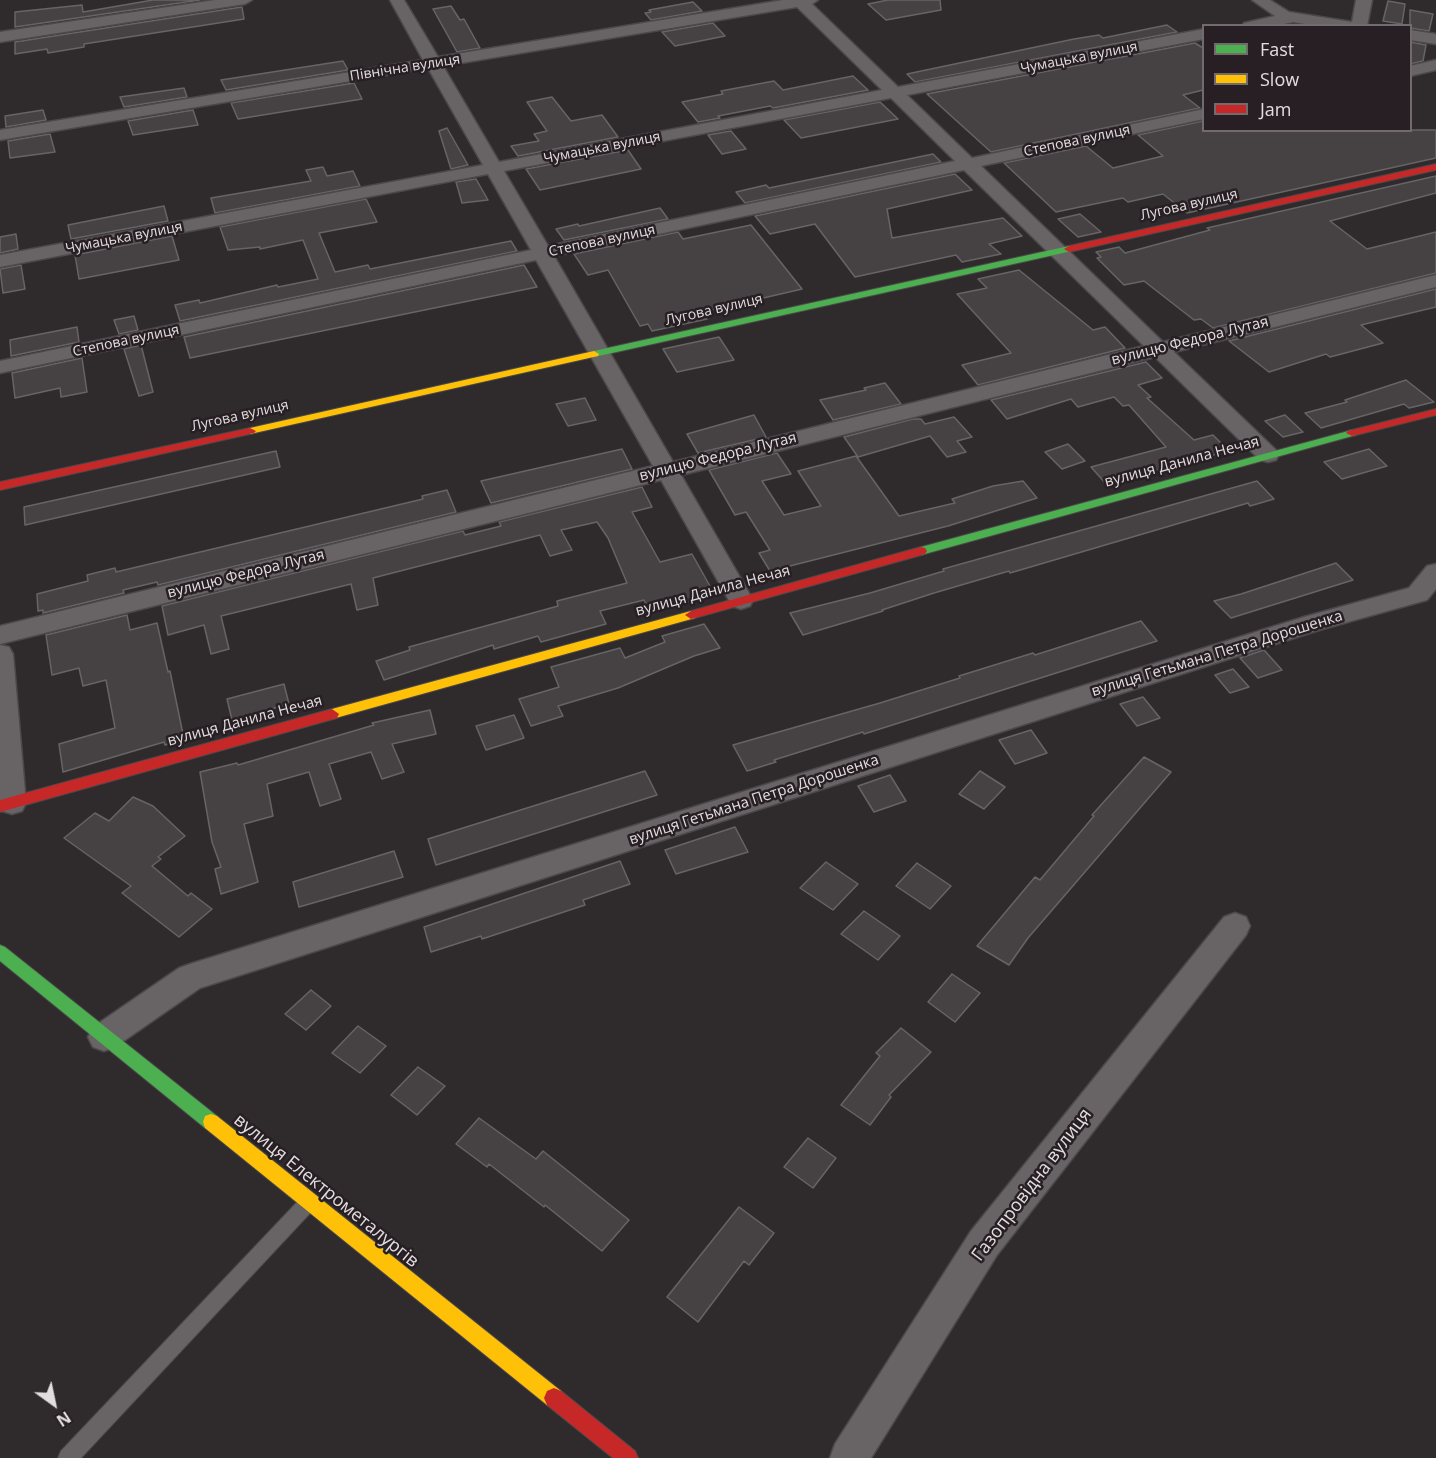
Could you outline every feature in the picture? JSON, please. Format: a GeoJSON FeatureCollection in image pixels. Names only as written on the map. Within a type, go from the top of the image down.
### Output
{"type":"FeatureCollection","features":[{"type":"Feature","properties":{"kind":"street"},"geometry":{"type":"LineString","coordinates":[[0,37],[245,0]]}},
{"type":"Feature","properties":{"kind":"street"},"geometry":{"type":"LineString","coordinates":[[397,0],[741,600]]}},
{"type":"Feature","properties":{"kind":"street"},"geometry":{"type":"LineString","coordinates":[[803,0],[968,164],[1268,455]]}},
{"type":"Feature","properties":{"kind":"street","name":"Північна вулиця"},"geometry":{"type":"LineString","coordinates":[[0,135],[803,0]]}},
{"type":"Feature","properties":{"kind":"street"},"geometry":{"type":"LineString","coordinates":[[1260,0],[1285,16],[1337,24]]}},
{"type":"Feature","properties":{"kind":"street"},"geometry":{"type":"LineString","coordinates":[[1359,24],[1364,0]]}},
{"type":"Feature","properties":{"kind":"street"},"geometry":{"type":"LineString","coordinates":[[1259,24],[1294,17]]}},
{"type":"Feature","properties":{"kind":"street","name":"Чумацька вулиця"},"geometry":{"type":"LineString","coordinates":[[0,261],[1202,34]]}},
{"type":"Feature","properties":{"kind":"street"},"geometry":{"type":"LineString","coordinates":[[1412,35],[1436,39]]}},
{"type":"Feature","properties":{"kind":"street"},"geometry":{"type":"LineString","coordinates":[[1412,71],[1436,65]]}},
{"type":"Feature","properties":{"kind":"street","name":"Степова вулиця"},"geometry":{"type":"LineString","coordinates":[[0,368],[1202,114]]}},
{"type":"Feature","properties":{"kind":"street","name":"Лугова вулиця"},"geometry":{"type":"LineString","coordinates":[[0,486],[1436,167]]}},
{"type":"Feature","properties":{"kind":"street","name":"вулицю Федора Лутая"},"geometry":{"type":"LineString","coordinates":[[0,635],[1436,281]]}},
{"type":"Feature","properties":{"kind":"street","name":"вулиця Данила Нечая"},"geometry":{"type":"LineString","coordinates":[[6,804],[1268,455],[1436,412]]}},
{"type":"Feature","properties":{"kind":"street","name":"вулиця Гетьмана Петра Дорошенка"},"geometry":{"type":"LineString","coordinates":[[104,1037],[190,978],[1314,623],[1418,594],[1436,572]]}},
{"type":"Feature","properties":{"kind":"street"},"geometry":{"type":"LineString","coordinates":[[0,654],[6,804]]}},
{"type":"Feature","properties":{"kind":"street","name":"Газопровідна вулиця"},"geometry":{"type":"LineString","coordinates":[[849,1458],[984,1243],[1235,926]]}},
{"type":"Feature","properties":{"kind":"street","name":"вулиця Електрометалургів"},"geometry":{"type":"LineString","coordinates":[[0,952],[628,1458]]}},
{"type":"Feature","properties":{"kind":"lane"},"geometry":{"type":"LineString","coordinates":[[68,1458],[310,1201]]}},
{"type":"Feature","properties":{"kind":"building"},"geometry":{"type":"Polygon","coordinates":[[[153,0],[200,0],[15,27],[15,12],[82,5],[83,12],[153,0]]]}},
{"type":"Feature","properties":{"kind":"building"},"geometry":{"type":"Polygon","coordinates":[[[888,0],[940,0],[941,10],[886,20],[868,4],[888,0]]]}},
{"type":"Feature","properties":{"kind":"building"},"geometry":{"type":"Polygon","coordinates":[[[1388,1],[1405,4],[1402,24],[1383,21],[1388,1]]]}},
{"type":"Feature","properties":{"kind":"building"},"geometry":{"type":"Polygon","coordinates":[[[693,2],[702,11],[651,20],[645,13],[651,12],[649,10],[693,2]]]}},
{"type":"Feature","properties":{"kind":"building"},"geometry":{"type":"Polygon","coordinates":[[[451,6],[460,20],[464,19],[480,48],[457,52],[433,9],[451,6]]]}},
{"type":"Feature","properties":{"kind":"building"},"geometry":{"type":"Polygon","coordinates":[[[242,7],[244,19],[84,44],[84,47],[48,53],[47,49],[15,54],[15,42],[242,7]]]}},
{"type":"Feature","properties":{"kind":"building"},"geometry":{"type":"Polygon","coordinates":[[[1410,10],[1433,14],[1429,31],[1412,28],[1412,24],[1410,24],[1410,10]]]}},
{"type":"Feature","properties":{"kind":"building"},"geometry":{"type":"Polygon","coordinates":[[[713,23],[725,36],[675,46],[662,32],[713,23]]]}},
{"type":"Feature","properties":{"kind":"building"},"geometry":{"type":"Polygon","coordinates":[[[1167,25],[1177,32],[915,82],[907,74],[1074,39],[1099,35],[1103,38],[1167,25]]]}},
{"type":"Feature","properties":{"kind":"building"},"geometry":{"type":"Polygon","coordinates":[[[1412,42],[1426,45],[1423,61],[1412,64],[1412,42]]]}},
{"type":"Feature","properties":{"kind":"building"},"geometry":{"type":"Polygon","coordinates":[[[1195,43],[1202,47],[1202,90],[1183,95],[1200,108],[991,152],[927,94],[1195,43]]]}},
{"type":"Feature","properties":{"kind":"building"},"geometry":{"type":"Polygon","coordinates":[[[343,61],[348,70],[226,90],[221,80],[343,61]]]}},
{"type":"Feature","properties":{"kind":"building"},"geometry":{"type":"Polygon","coordinates":[[[853,76],[868,90],[773,108],[770,106],[698,122],[682,102],[723,94],[721,91],[774,81],[783,90],[853,76]]]}},
{"type":"Feature","properties":{"kind":"building"},"geometry":{"type":"Polygon","coordinates":[[[354,83],[362,99],[238,119],[231,103],[354,83]]]}},
{"type":"Feature","properties":{"kind":"building"},"geometry":{"type":"Polygon","coordinates":[[[184,88],[187,97],[124,107],[120,97],[184,88]]]}},
{"type":"Feature","properties":{"kind":"building"},"geometry":{"type":"Polygon","coordinates":[[[552,97],[571,121],[602,115],[618,137],[518,156],[511,146],[539,141],[534,134],[547,131],[527,102],[552,97]]]}},
{"type":"Feature","properties":{"kind":"building"},"geometry":{"type":"Polygon","coordinates":[[[880,102],[898,119],[801,138],[784,120],[880,102]]]}},
{"type":"Feature","properties":{"kind":"building"},"geometry":{"type":"Polygon","coordinates":[[[43,110],[46,120],[6,127],[5,116],[43,110]]]}},
{"type":"Feature","properties":{"kind":"building"},"geometry":{"type":"Polygon","coordinates":[[[193,110],[198,125],[133,135],[128,121],[193,110]]]}},
{"type":"Feature","properties":{"kind":"building"},"geometry":{"type":"Polygon","coordinates":[[[1202,121],[1202,132],[1436,130],[1436,158],[1187,213],[1163,194],[1128,202],[1123,198],[1056,212],[1004,163],[1086,146],[1113,168],[1163,156],[1138,135],[1202,121]]]}},
{"type":"Feature","properties":{"kind":"building"},"geometry":{"type":"Polygon","coordinates":[[[447,128],[468,165],[451,169],[439,131],[447,128]]]}},
{"type":"Feature","properties":{"kind":"building"},"geometry":{"type":"Polygon","coordinates":[[[731,131],[746,149],[722,154],[708,135],[731,131]]]}},
{"type":"Feature","properties":{"kind":"building"},"geometry":{"type":"Polygon","coordinates":[[[50,134],[55,152],[10,158],[8,141],[50,134]]]}},
{"type":"Feature","properties":{"kind":"building"},"geometry":{"type":"Polygon","coordinates":[[[628,150],[641,169],[540,190],[526,169],[628,150]]]}},
{"type":"Feature","properties":{"kind":"building"},"geometry":{"type":"Polygon","coordinates":[[[933,154],[941,162],[745,203],[736,192],[766,185],[769,188],[933,154]]]}},
{"type":"Feature","properties":{"kind":"building"},"geometry":{"type":"Polygon","coordinates":[[[323,167],[327,176],[353,171],[360,186],[215,213],[211,198],[311,181],[306,170],[323,167]]]}},
{"type":"Feature","properties":{"kind":"building"},"geometry":{"type":"Polygon","coordinates":[[[955,174],[972,190],[887,209],[892,238],[1003,218],[1022,236],[989,244],[1001,254],[962,262],[956,255],[855,277],[815,224],[770,234],[755,216],[955,174]]]}},
{"type":"Feature","properties":{"kind":"building"},"geometry":{"type":"Polygon","coordinates":[[[1436,176],[1436,193],[1330,221],[1367,249],[1436,232],[1436,273],[1213,328],[1201,319],[1194,320],[1144,281],[1124,285],[1097,258],[1101,257],[1096,252],[1119,247],[1125,253],[1210,230],[1207,228],[1436,176]]]}},
{"type":"Feature","properties":{"kind":"building"},"geometry":{"type":"Polygon","coordinates":[[[476,179],[488,200],[462,203],[456,182],[476,179]]]}},
{"type":"Feature","properties":{"kind":"building"},"geometry":{"type":"Polygon","coordinates":[[[366,199],[377,222],[319,233],[335,272],[368,265],[370,269],[511,241],[517,251],[180,321],[175,305],[199,300],[200,303],[277,285],[278,287],[318,279],[303,240],[260,249],[260,247],[228,250],[220,227],[366,199]]]}},
{"type":"Feature","properties":{"kind":"building"},"geometry":{"type":"Polygon","coordinates":[[[164,206],[168,221],[71,239],[68,225],[164,206]]]}},
{"type":"Feature","properties":{"kind":"building"},"geometry":{"type":"Polygon","coordinates":[[[660,208],[668,219],[564,240],[556,229],[578,224],[579,226],[660,208]]]}},
{"type":"Feature","properties":{"kind":"building"},"geometry":{"type":"Polygon","coordinates":[[[1080,214],[1101,232],[1078,237],[1058,219],[1080,214]]]}},
{"type":"Feature","properties":{"kind":"building"},"geometry":{"type":"Polygon","coordinates":[[[751,225],[802,289],[703,312],[707,319],[652,331],[648,324],[640,326],[608,270],[588,275],[574,254],[678,232],[683,239],[751,225]]]}},
{"type":"Feature","properties":{"kind":"building"},"geometry":{"type":"Polygon","coordinates":[[[16,234],[18,249],[0,253],[0,237],[16,234]]]}},
{"type":"Feature","properties":{"kind":"building"},"geometry":{"type":"Polygon","coordinates":[[[172,236],[179,260],[79,279],[75,255],[172,236]]]}},
{"type":"Feature","properties":{"kind":"building"},"geometry":{"type":"Polygon","coordinates":[[[21,265],[25,289],[3,293],[0,269],[21,265]]]}},
{"type":"Feature","properties":{"kind":"building"},"geometry":{"type":"Polygon","coordinates":[[[524,265],[537,287],[190,358],[184,337],[524,265]]]}},
{"type":"Feature","properties":{"kind":"building"},"geometry":{"type":"Polygon","coordinates":[[[1019,270],[1093,330],[1105,327],[1125,348],[978,385],[962,365],[1011,353],[957,294],[987,288],[978,279],[1019,270]]]}},
{"type":"Feature","properties":{"kind":"building"},"geometry":{"type":"Polygon","coordinates":[[[1436,289],[1436,307],[1361,325],[1383,343],[1330,357],[1326,354],[1269,372],[1229,341],[1436,289]]]}},
{"type":"Feature","properties":{"kind":"building"},"geometry":{"type":"Polygon","coordinates":[[[134,316],[138,330],[119,334],[114,320],[134,316]]]}},
{"type":"Feature","properties":{"kind":"building"},"geometry":{"type":"Polygon","coordinates":[[[77,327],[79,342],[11,356],[10,340],[77,327]]]}},
{"type":"Feature","properties":{"kind":"building"},"geometry":{"type":"Polygon","coordinates":[[[719,337],[734,360],[677,372],[663,349],[719,337]]]}},
{"type":"Feature","properties":{"kind":"building"},"geometry":{"type":"Polygon","coordinates":[[[141,345],[153,392],[139,396],[124,349],[141,345]]]}},
{"type":"Feature","properties":{"kind":"building"},"geometry":{"type":"Polygon","coordinates":[[[82,358],[87,392],[61,397],[60,388],[15,398],[12,373],[82,358]]]}},
{"type":"Feature","properties":{"kind":"building"},"geometry":{"type":"Polygon","coordinates":[[[1146,362],[1162,378],[1138,385],[1151,397],[1147,398],[1194,440],[1213,435],[1229,451],[1107,485],[1091,467],[1166,447],[1129,405],[1123,406],[1114,397],[1078,407],[1071,399],[1007,419],[991,400],[1146,362]]]}},
{"type":"Feature","properties":{"kind":"building"},"geometry":{"type":"Polygon","coordinates":[[[1406,380],[1434,402],[1409,408],[1404,404],[1321,428],[1305,413],[1347,402],[1345,400],[1406,380]]]}},
{"type":"Feature","properties":{"kind":"building"},"geometry":{"type":"Polygon","coordinates":[[[885,383],[901,404],[833,420],[820,400],[866,390],[864,388],[885,383]]]}},
{"type":"Feature","properties":{"kind":"building"},"geometry":{"type":"Polygon","coordinates":[[[585,398],[596,420],[568,426],[556,404],[585,398]]]}},
{"type":"Feature","properties":{"kind":"building"},"geometry":{"type":"Polygon","coordinates":[[[754,415],[766,437],[698,453],[687,434],[754,415]]]}},
{"type":"Feature","properties":{"kind":"building"},"geometry":{"type":"Polygon","coordinates":[[[1285,415],[1303,432],[1283,437],[1265,421],[1285,415]]]}},
{"type":"Feature","properties":{"kind":"building"},"geometry":{"type":"Polygon","coordinates":[[[954,417],[972,437],[957,441],[966,452],[947,457],[930,436],[858,457],[844,437],[913,419],[921,419],[925,424],[954,417]]]}},
{"type":"Feature","properties":{"kind":"building"},"geometry":{"type":"Polygon","coordinates":[[[1068,444],[1085,461],[1062,469],[1045,452],[1068,444]]]}},
{"type":"Feature","properties":{"kind":"building"},"geometry":{"type":"Polygon","coordinates":[[[622,449],[632,469],[491,503],[481,481],[622,449]]]}},
{"type":"Feature","properties":{"kind":"building"},"geometry":{"type":"Polygon","coordinates":[[[1369,449],[1387,466],[1342,479],[1324,462],[1369,449]]]}},
{"type":"Feature","properties":{"kind":"building"},"geometry":{"type":"Polygon","coordinates":[[[276,451],[280,467],[25,525],[24,507],[276,451]]]}},
{"type":"Feature","properties":{"kind":"building"},"geometry":{"type":"Polygon","coordinates":[[[777,453],[791,474],[762,481],[784,515],[821,506],[798,471],[856,456],[899,516],[955,503],[952,499],[993,486],[1023,481],[1037,498],[948,526],[770,571],[759,553],[770,550],[746,512],[735,515],[709,470],[777,453]]]}},
{"type":"Feature","properties":{"kind":"building"},"geometry":{"type":"Polygon","coordinates":[[[1257,481],[1274,499],[1250,506],[1248,503],[1010,573],[1009,571],[803,635],[790,613],[870,593],[944,571],[943,569],[1257,481]]]}},
{"type":"Feature","properties":{"kind":"building"},"geometry":{"type":"Polygon","coordinates":[[[642,487],[652,507],[632,512],[660,562],[692,554],[715,595],[650,612],[644,600],[600,611],[606,624],[541,642],[538,636],[494,649],[493,645],[384,680],[376,661],[410,650],[409,647],[558,606],[557,601],[627,583],[608,538],[597,522],[561,530],[572,550],[550,556],[540,535],[373,578],[378,605],[357,610],[351,584],[221,616],[229,649],[211,654],[204,625],[168,635],[162,606],[463,531],[465,535],[501,526],[499,522],[642,487]]]}},
{"type":"Feature","properties":{"kind":"building"},"geometry":{"type":"Polygon","coordinates":[[[447,490],[456,512],[158,585],[157,582],[123,590],[124,593],[43,613],[43,610],[38,611],[37,594],[88,581],[87,575],[115,568],[116,572],[423,499],[422,496],[447,490]]]}},
{"type":"Feature","properties":{"kind":"building"},"geometry":{"type":"Polygon","coordinates":[[[1336,563],[1353,580],[1231,618],[1214,601],[1241,594],[1336,563]]]}},
{"type":"Feature","properties":{"kind":"building"},"geometry":{"type":"Polygon","coordinates":[[[127,615],[130,630],[157,623],[184,739],[165,745],[164,742],[63,772],[59,744],[115,728],[106,680],[83,686],[79,668],[52,675],[46,635],[127,615]]]}},
{"type":"Feature","properties":{"kind":"building"},"geometry":{"type":"Polygon","coordinates":[[[1141,621],[1157,641],[864,734],[863,732],[774,760],[776,762],[747,771],[733,745],[880,703],[960,678],[959,676],[1033,653],[1035,655],[1141,621]]]}},
{"type":"Feature","properties":{"kind":"building"},"geometry":{"type":"Polygon","coordinates":[[[704,624],[720,648],[694,656],[618,688],[558,706],[563,716],[531,726],[519,699],[559,687],[551,667],[620,648],[625,658],[665,642],[662,636],[704,624]]]}},
{"type":"Feature","properties":{"kind":"building"},"geometry":{"type":"Polygon","coordinates":[[[1264,650],[1282,670],[1258,678],[1240,658],[1264,650]]]}},
{"type":"Feature","properties":{"kind":"building"},"geometry":{"type":"Polygon","coordinates":[[[1233,669],[1249,687],[1230,693],[1215,675],[1233,669]]]}},
{"type":"Feature","properties":{"kind":"building"},"geometry":{"type":"Polygon","coordinates":[[[284,684],[289,704],[232,720],[227,699],[284,684]]]}},
{"type":"Feature","properties":{"kind":"building"},"geometry":{"type":"Polygon","coordinates":[[[1143,697],[1160,718],[1137,726],[1120,704],[1143,697]]]}},
{"type":"Feature","properties":{"kind":"building"},"geometry":{"type":"Polygon","coordinates":[[[430,710],[436,734],[392,744],[404,772],[382,779],[371,752],[329,764],[341,799],[320,806],[309,772],[267,784],[273,816],[244,824],[258,882],[221,894],[215,869],[221,867],[212,842],[200,772],[237,763],[238,765],[374,725],[372,723],[430,710]]]}},
{"type":"Feature","properties":{"kind":"building"},"geometry":{"type":"Polygon","coordinates":[[[514,715],[524,738],[486,750],[476,726],[514,715]]]}},
{"type":"Feature","properties":{"kind":"building"},"geometry":{"type":"Polygon","coordinates":[[[1031,730],[1047,753],[1015,764],[999,740],[1031,730]]]}},
{"type":"Feature","properties":{"kind":"building"},"geometry":{"type":"Polygon","coordinates":[[[1144,757],[1171,772],[1028,938],[1009,965],[977,946],[1035,877],[1040,880],[1094,816],[1092,815],[1144,757]]]}},
{"type":"Feature","properties":{"kind":"building"},"geometry":{"type":"Polygon","coordinates":[[[645,771],[657,795],[436,865],[428,839],[645,771]]]}},
{"type":"Feature","properties":{"kind":"building"},"geometry":{"type":"Polygon","coordinates":[[[980,771],[1005,787],[984,809],[959,794],[980,771]]]}},
{"type":"Feature","properties":{"kind":"building"},"geometry":{"type":"Polygon","coordinates":[[[890,775],[906,801],[874,812],[858,786],[890,775]]]}},
{"type":"Feature","properties":{"kind":"building"},"geometry":{"type":"Polygon","coordinates":[[[133,797],[153,806],[185,836],[158,857],[161,859],[152,866],[188,896],[191,893],[212,909],[179,937],[122,893],[131,886],[64,838],[95,813],[109,821],[133,797]]]}},
{"type":"Feature","properties":{"kind":"building"},"geometry":{"type":"Polygon","coordinates":[[[735,827],[748,852],[676,874],[665,850],[735,827]]]}},
{"type":"Feature","properties":{"kind":"building"},"geometry":{"type":"Polygon","coordinates":[[[394,851],[403,877],[299,907],[293,882],[394,851]]]}},
{"type":"Feature","properties":{"kind":"building"},"geometry":{"type":"Polygon","coordinates":[[[620,861],[630,884],[583,900],[585,905],[482,939],[481,936],[431,952],[424,927],[620,861]]]}},
{"type":"Feature","properties":{"kind":"building"},"geometry":{"type":"Polygon","coordinates":[[[826,862],[858,884],[833,910],[800,888],[826,862]]]}},
{"type":"Feature","properties":{"kind":"building"},"geometry":{"type":"Polygon","coordinates":[[[917,863],[951,886],[930,909],[896,886],[917,863]]]}},
{"type":"Feature","properties":{"kind":"building"},"geometry":{"type":"Polygon","coordinates":[[[864,911],[900,936],[878,960],[841,934],[864,911]]]}},
{"type":"Feature","properties":{"kind":"building"},"geometry":{"type":"Polygon","coordinates":[[[952,974],[980,993],[955,1022],[928,1002],[952,974]]]}},
{"type":"Feature","properties":{"kind":"building"},"geometry":{"type":"Polygon","coordinates":[[[311,990],[331,1006],[306,1030],[285,1014],[311,990]]]}},
{"type":"Feature","properties":{"kind":"building"},"geometry":{"type":"Polygon","coordinates":[[[358,1026],[386,1046],[360,1073],[332,1053],[358,1026]]]}},
{"type":"Feature","properties":{"kind":"building"},"geometry":{"type":"Polygon","coordinates":[[[901,1028],[931,1052],[889,1095],[891,1097],[870,1125],[841,1105],[880,1056],[876,1053],[901,1028]]]}},
{"type":"Feature","properties":{"kind":"building"},"geometry":{"type":"Polygon","coordinates":[[[418,1067],[445,1086],[417,1115],[391,1095],[418,1067]]]}},
{"type":"Feature","properties":{"kind":"building"},"geometry":{"type":"Polygon","coordinates":[[[479,1118],[536,1159],[543,1151],[629,1220],[602,1251],[545,1205],[544,1207],[489,1164],[487,1167],[456,1144],[479,1118]]]}},
{"type":"Feature","properties":{"kind":"building"},"geometry":{"type":"Polygon","coordinates":[[[808,1138],[836,1158],[813,1188],[784,1167],[808,1138]]]}},
{"type":"Feature","properties":{"kind":"building"},"geometry":{"type":"Polygon","coordinates":[[[739,1207],[774,1233],[749,1265],[744,1261],[698,1322],[667,1297],[739,1207]]]}},
{"type":"Feature","properties":{"kind":"traffic: fast"},"geometry":{"type":"LineString","coordinates":[[594,354],[1069,249]]}},
{"type":"Feature","properties":{"kind":"traffic: fast"},"geometry":{"type":"LineString","coordinates":[[921,551],[1352,433]]}},
{"type":"Feature","properties":{"kind":"traffic: fast"},"geometry":{"type":"LineString","coordinates":[[0,952],[211,1122]]}},
{"type":"Feature","properties":{"kind":"traffic: slow"},"geometry":{"type":"LineString","coordinates":[[250,431],[594,354]]}},
{"type":"Feature","properties":{"kind":"traffic: slow"},"geometry":{"type":"LineString","coordinates":[[332,714],[691,615]]}},
{"type":"Feature","properties":{"kind":"traffic: slow"},"geometry":{"type":"LineString","coordinates":[[211,1122],[554,1398]]}},
{"type":"Feature","properties":{"kind":"traffic: jam"},"geometry":{"type":"LineString","coordinates":[[1069,249],[1436,167]]}},
{"type":"Feature","properties":{"kind":"traffic: jam"},"geometry":{"type":"LineString","coordinates":[[1352,433],[1436,412]]}},
{"type":"Feature","properties":{"kind":"traffic: jam"},"geometry":{"type":"LineString","coordinates":[[0,486],[250,431]]}},
{"type":"Feature","properties":{"kind":"traffic: jam"},"geometry":{"type":"LineString","coordinates":[[691,615],[921,551]]}},
{"type":"Feature","properties":{"kind":"traffic: jam"},"geometry":{"type":"LineString","coordinates":[[0,806],[332,714]]}},
{"type":"Feature","properties":{"kind":"traffic: jam"},"geometry":{"type":"LineString","coordinates":[[554,1398],[628,1458]]}}]}
